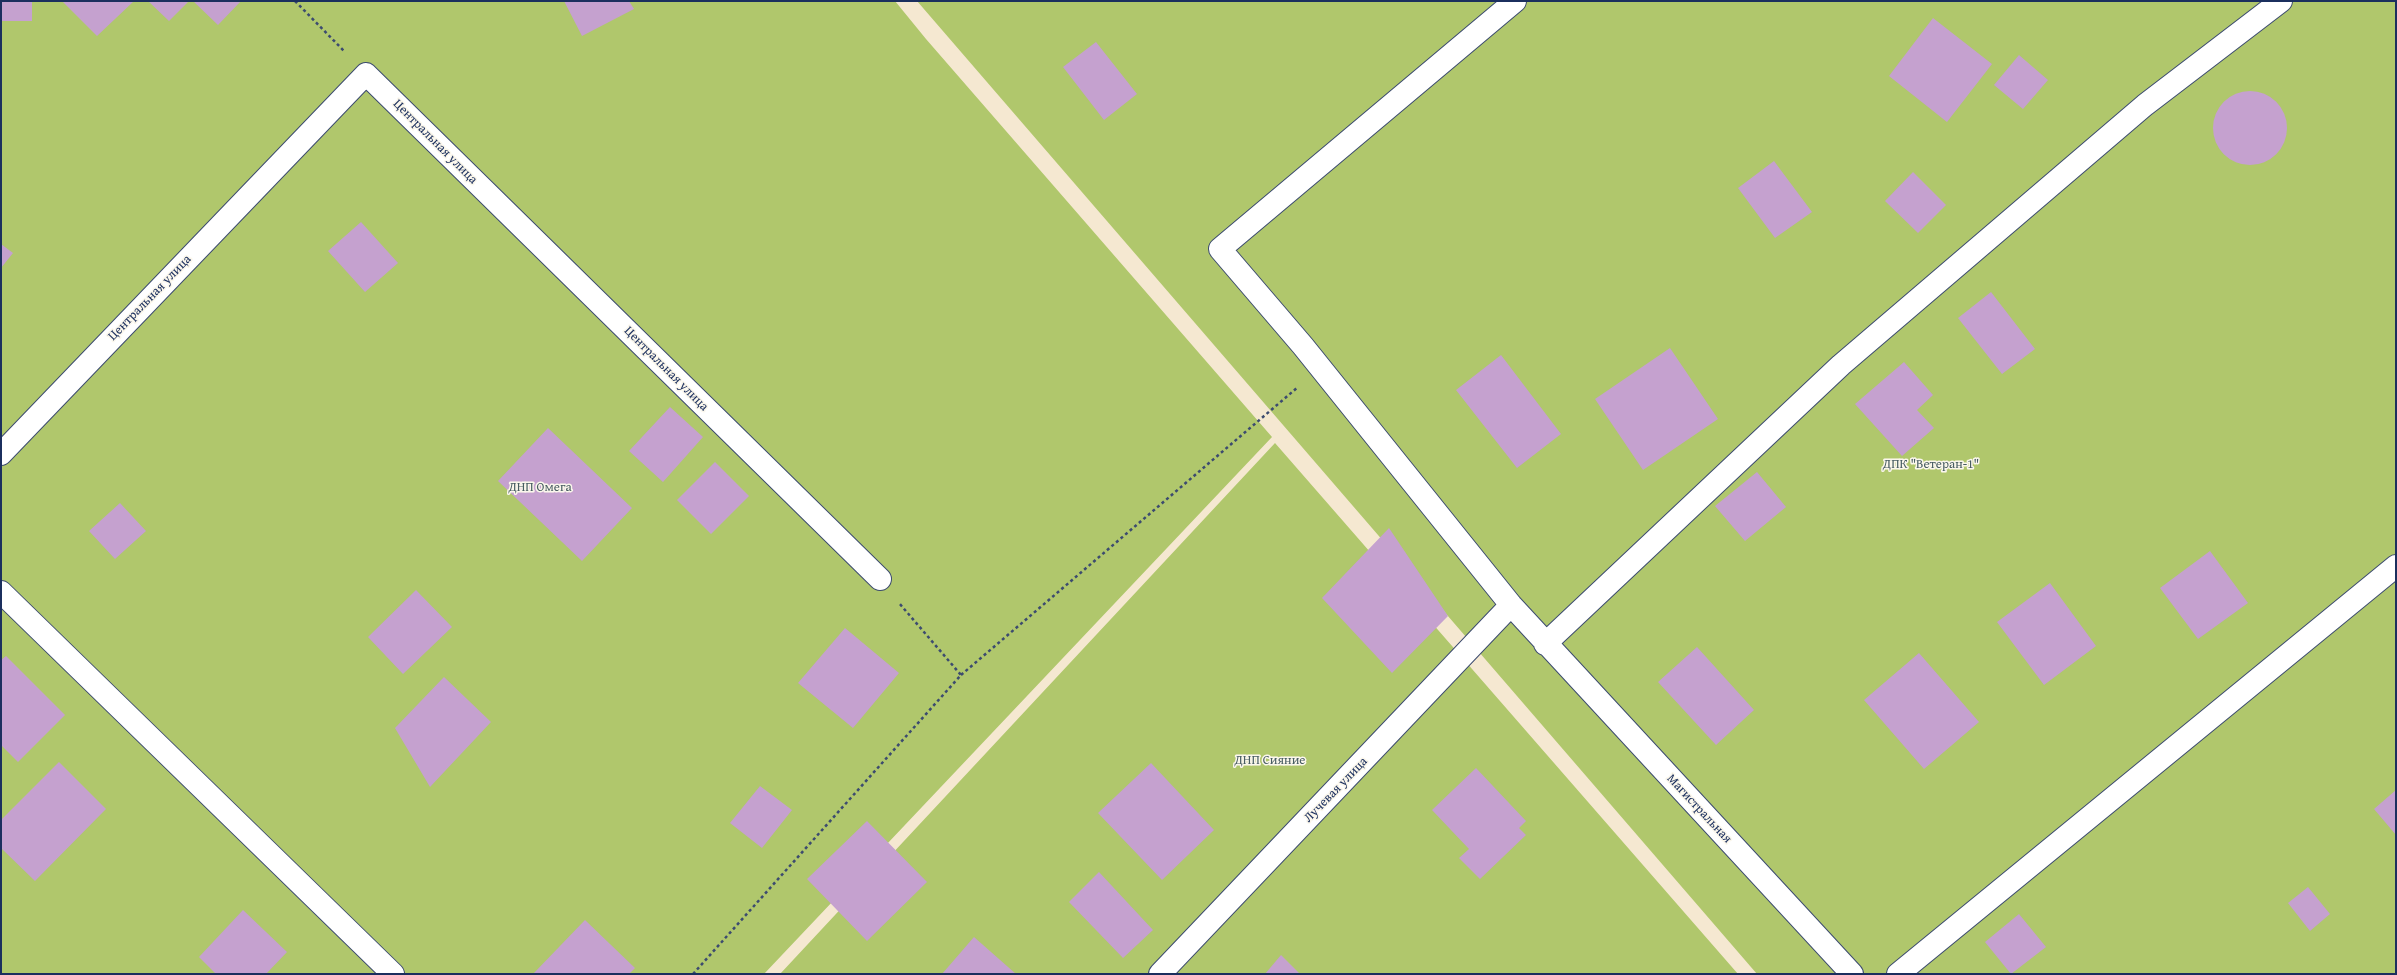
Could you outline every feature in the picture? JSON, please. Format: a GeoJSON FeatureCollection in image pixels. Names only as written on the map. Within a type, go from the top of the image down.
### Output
{"type":"FeatureCollection","features":[{"type":"Feature","properties":{"kind":"street","name":"Магистральная"},"geometry":{"type":"LineString","coordinates":[[1515,1],[1220,249],[1320,368],[1511,605],[1852,974]]}},
{"type":"Feature","properties":{"kind":"street"},"geometry":{"type":"LineString","coordinates":[[1546,644],[1841,365],[2145,105],[2280,1]]}},
{"type":"Feature","properties":{"kind":"street","name":"Центральная улица"},"geometry":{"type":"LineString","coordinates":[[1,454],[366,74],[880,579]]}},
{"type":"Feature","properties":{"kind":"street"},"geometry":{"type":"LineString","coordinates":[[1898,974],[2396,566]]}},
{"type":"Feature","properties":{"kind":"street"},"geometry":{"type":"LineString","coordinates":[[1,592],[393,974]]}},
{"type":"Feature","properties":{"kind":"street","name":"Лучевая улица"},"geometry":{"type":"LineString","coordinates":[[1160,974],[1511,605]]}},
{"type":"Feature","properties":{"kind":"path"},"geometry":{"type":"LineString","coordinates":[[295,1],[366,74]]}},
{"type":"Feature","properties":{"kind":"path"},"geometry":{"type":"LineString","coordinates":[[693,974],[961,675],[1320,368]]}},
{"type":"Feature","properties":{"kind":"path"},"geometry":{"type":"LineString","coordinates":[[880,579],[961,675]]}},
{"type":"Feature","properties":{"kind":"green space","name":"ДНП Омега"},"geometry":{"type":"Polygon","coordinates":[[[1,1],[895,1],[926,39],[1272,437],[764,974],[1,974],[1,1]]]}},
{"type":"Feature","properties":{"kind":"green space","name":"ДПК \"Ветеран-1\""},"geometry":{"type":"Polygon","coordinates":[[[917,1],[2396,1],[2396,974],[1757,974],[917,1]]]}},
{"type":"Feature","properties":{"kind":"green space","name":"ДНП Сияние"},"geometry":{"type":"Polygon","coordinates":[[[1275,443],[1738,974],[780,974],[1275,443]]]}},
{"type":"Feature","properties":{"kind":"building"},"geometry":{"type":"Polygon","coordinates":[[[1,1],[32,1],[32,21],[1,21],[1,1]]]}},
{"type":"Feature","properties":{"kind":"building"},"geometry":{"type":"Polygon","coordinates":[[[62,1],[134,1],[97,36],[62,1]]]}},
{"type":"Feature","properties":{"kind":"building"},"geometry":{"type":"Polygon","coordinates":[[[148,1],[189,1],[169,21],[148,1]]]}},
{"type":"Feature","properties":{"kind":"building"},"geometry":{"type":"Polygon","coordinates":[[[193,1],[241,1],[218,25],[193,1]]]}},
{"type":"Feature","properties":{"kind":"building"},"geometry":{"type":"Polygon","coordinates":[[[564,1],[629,1],[634,9],[582,36],[564,1]]]}},
{"type":"Feature","properties":{"kind":"building"},"geometry":{"type":"Polygon","coordinates":[[[1933,18],[1992,64],[1947,122],[1889,76],[1933,18]]]}},
{"type":"Feature","properties":{"kind":"building"},"geometry":{"type":"Polygon","coordinates":[[[1096,42],[1137,94],[1104,120],[1063,67],[1096,42]]]}},
{"type":"Feature","properties":{"kind":"building"},"geometry":{"type":"Polygon","coordinates":[[[2019,55],[2048,80],[2023,109],[1994,85],[2019,55]]]}},
{"type":"Feature","properties":{"kind":"building"},"geometry":{"type":"Polygon","coordinates":[[[2250,91],[2271,97],[2281,107],[2287,128],[2281,149],[2271,159],[2250,165],[2229,159],[2219,149],[2213,128],[2219,107],[2229,97],[2250,91]]]}},
{"type":"Feature","properties":{"kind":"building"},"geometry":{"type":"Polygon","coordinates":[[[1774,161],[1812,212],[1775,238],[1738,188],[1774,161]]]}},
{"type":"Feature","properties":{"kind":"building"},"geometry":{"type":"Polygon","coordinates":[[[1913,172],[1946,205],[1918,233],[1885,201],[1913,172]]]}},
{"type":"Feature","properties":{"kind":"building"},"geometry":{"type":"Polygon","coordinates":[[[361,222],[398,263],[365,292],[328,251],[361,222]]]}},
{"type":"Feature","properties":{"kind":"building"},"geometry":{"type":"Polygon","coordinates":[[[1,244],[13,253],[1,268],[1,244]]]}},
{"type":"Feature","properties":{"kind":"building"},"geometry":{"type":"Polygon","coordinates":[[[1991,292],[2035,349],[2002,374],[1958,318],[1991,292]]]}},
{"type":"Feature","properties":{"kind":"building"},"geometry":{"type":"Polygon","coordinates":[[[1670,348],[1718,419],[1643,470],[1595,399],[1670,348]]]}},
{"type":"Feature","properties":{"kind":"building"},"geometry":{"type":"Polygon","coordinates":[[[1501,355],[1561,434],[1517,468],[1456,390],[1501,355]]]}},
{"type":"Feature","properties":{"kind":"building"},"geometry":{"type":"Polygon","coordinates":[[[1904,362],[1933,395],[1917,410],[1934,428],[1902,456],[1855,404],[1904,362]]]}},
{"type":"Feature","properties":{"kind":"building"},"geometry":{"type":"Polygon","coordinates":[[[670,407],[703,437],[663,482],[629,451],[670,407]]]}},
{"type":"Feature","properties":{"kind":"building"},"geometry":{"type":"Polygon","coordinates":[[[548,428],[632,508],[582,561],[498,481],[548,428]]]}},
{"type":"Feature","properties":{"kind":"building"},"geometry":{"type":"Polygon","coordinates":[[[715,462],[749,496],[711,534],[677,500],[715,462]]]}},
{"type":"Feature","properties":{"kind":"building"},"geometry":{"type":"Polygon","coordinates":[[[1757,472],[1786,507],[1745,541],[1715,506],[1757,472]]]}},
{"type":"Feature","properties":{"kind":"building"},"geometry":{"type":"Polygon","coordinates":[[[120,503],[146,531],[115,559],[89,531],[120,503]]]}},
{"type":"Feature","properties":{"kind":"building"},"geometry":{"type":"Polygon","coordinates":[[[1389,528],[1448,616],[1392,673],[1322,598],[1389,528]]]}},
{"type":"Feature","properties":{"kind":"building"},"geometry":{"type":"Polygon","coordinates":[[[2210,551],[2248,603],[2198,639],[2160,588],[2210,551]]]}},
{"type":"Feature","properties":{"kind":"building"},"geometry":{"type":"Polygon","coordinates":[[[2050,583],[2096,646],[2044,685],[1997,622],[2050,583]]]}},
{"type":"Feature","properties":{"kind":"building"},"geometry":{"type":"Polygon","coordinates":[[[416,590],[452,627],[403,674],[368,637],[416,590]]]}},
{"type":"Feature","properties":{"kind":"building"},"geometry":{"type":"Polygon","coordinates":[[[845,628],[899,673],[853,728],[798,683],[845,628]]]}},
{"type":"Feature","properties":{"kind":"building"},"geometry":{"type":"Polygon","coordinates":[[[1697,647],[1754,710],[1716,745],[1658,682],[1697,647]]]}},
{"type":"Feature","properties":{"kind":"building"},"geometry":{"type":"Polygon","coordinates":[[[1919,653],[1979,722],[1924,769],[1864,700],[1919,653]]]}},
{"type":"Feature","properties":{"kind":"building"},"geometry":{"type":"Polygon","coordinates":[[[6,656],[65,715],[18,762],[1,745],[1,660],[6,656]]]}},
{"type":"Feature","properties":{"kind":"building"},"geometry":{"type":"Polygon","coordinates":[[[444,677],[491,722],[430,787],[395,728],[444,677]]]}},
{"type":"Feature","properties":{"kind":"building"},"geometry":{"type":"Polygon","coordinates":[[[59,762],[106,809],[35,881],[1,848],[1,820],[59,762]]]}},
{"type":"Feature","properties":{"kind":"building"},"geometry":{"type":"Polygon","coordinates":[[[1151,763],[1214,830],[1162,880],[1098,813],[1151,763]]]}},
{"type":"Feature","properties":{"kind":"building"},"geometry":{"type":"Polygon","coordinates":[[[1476,768],[1526,821],[1519,828],[1526,835],[1480,879],[1459,858],[1469,849],[1432,810],[1476,768]]]}},
{"type":"Feature","properties":{"kind":"building"},"geometry":{"type":"Polygon","coordinates":[[[760,786],[792,810],[762,848],[730,823],[760,786]]]}},
{"type":"Feature","properties":{"kind":"building"},"geometry":{"type":"Polygon","coordinates":[[[2396,790],[2396,835],[2374,809],[2396,790]]]}},
{"type":"Feature","properties":{"kind":"building"},"geometry":{"type":"Polygon","coordinates":[[[867,821],[927,882],[867,941],[807,879],[867,821]]]}},
{"type":"Feature","properties":{"kind":"building"},"geometry":{"type":"Polygon","coordinates":[[[1099,872],[1153,930],[1123,958],[1069,902],[1099,872]]]}},
{"type":"Feature","properties":{"kind":"building"},"geometry":{"type":"Polygon","coordinates":[[[2308,887],[2330,914],[2310,931],[2288,903],[2308,887]]]}},
{"type":"Feature","properties":{"kind":"building"},"geometry":{"type":"Polygon","coordinates":[[[243,910],[287,952],[266,974],[216,974],[199,957],[243,910]]]}},
{"type":"Feature","properties":{"kind":"building"},"geometry":{"type":"Polygon","coordinates":[[[2019,914],[2046,947],[2011,974],[1985,942],[2019,914]]]}},
{"type":"Feature","properties":{"kind":"building"},"geometry":{"type":"Polygon","coordinates":[[[585,920],[635,968],[629,974],[533,974],[585,920]]]}},
{"type":"Feature","properties":{"kind":"building"},"geometry":{"type":"Polygon","coordinates":[[[974,937],[1016,974],[942,974],[974,937]]]}},
{"type":"Feature","properties":{"kind":"building"},"geometry":{"type":"Polygon","coordinates":[[[1281,955],[1300,974],[1265,974],[1281,955]]]}}]}
